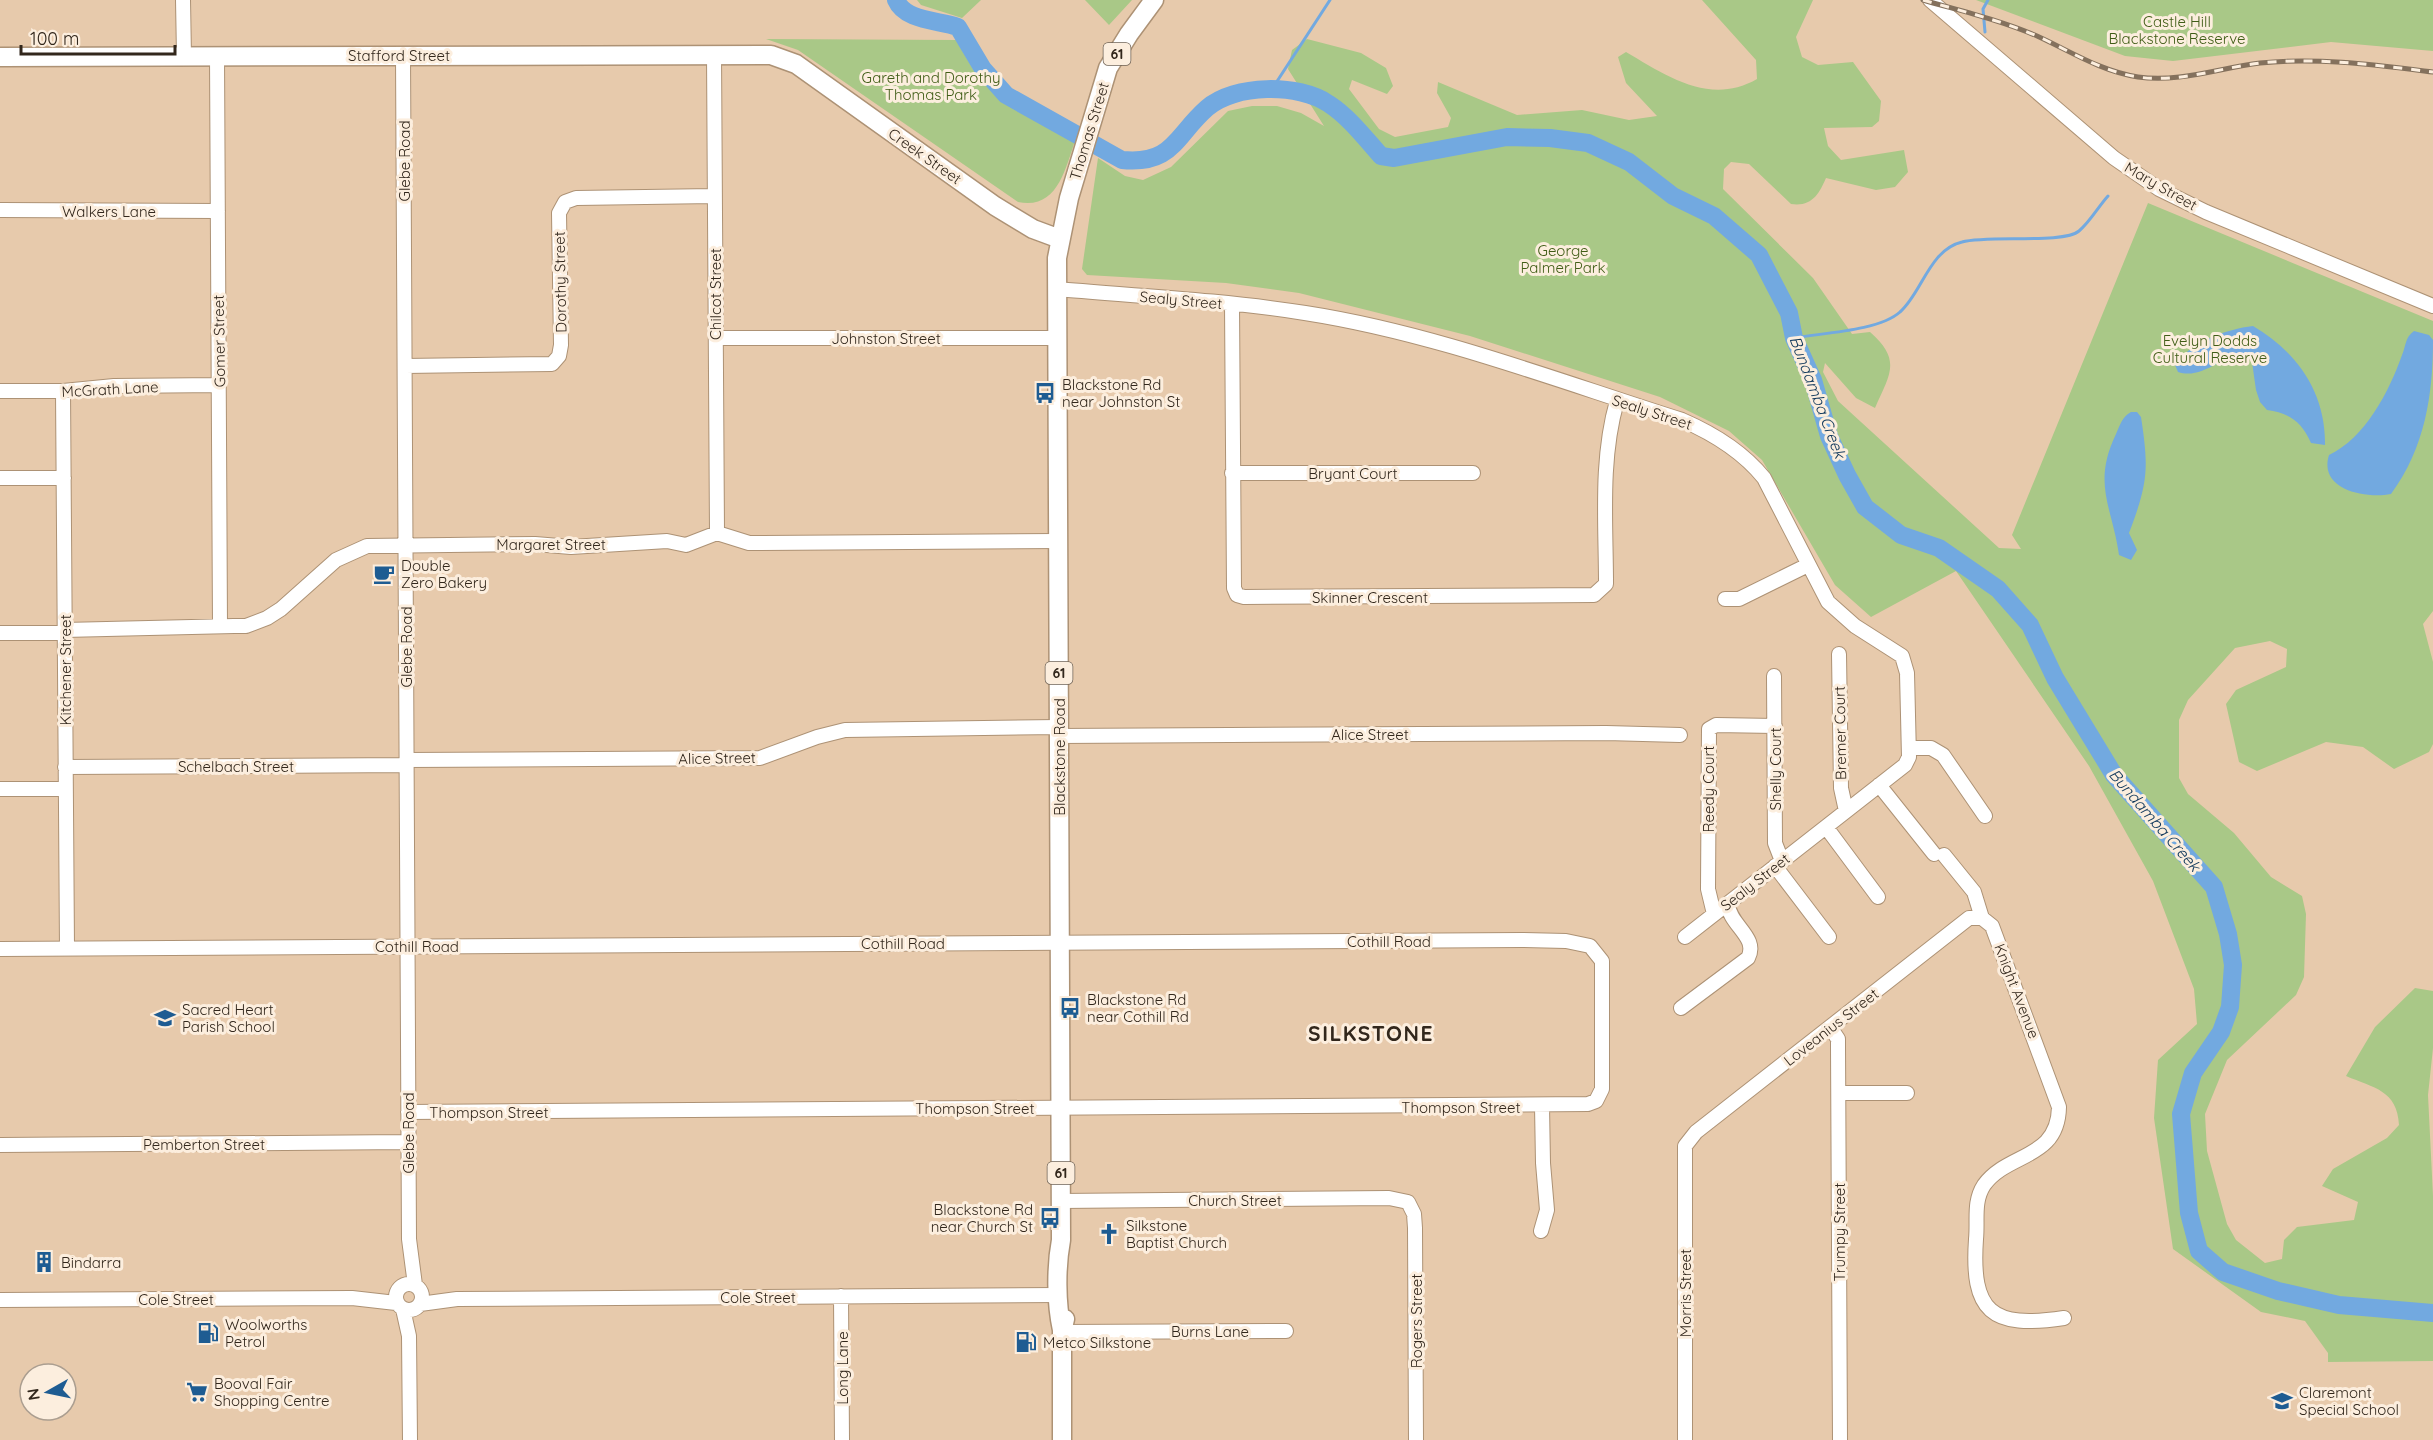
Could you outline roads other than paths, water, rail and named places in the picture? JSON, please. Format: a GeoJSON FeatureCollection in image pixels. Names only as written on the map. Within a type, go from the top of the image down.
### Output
{"type":"FeatureCollection","features":[{"type":"Feature","properties":{"kind":"main road","name":"Thomas Street"},"geometry":{"type":"LineString","coordinates":[[1060,239],[1108,68],[1154,0]]}},
{"type":"Feature","properties":{"kind":"main road","name":"Stafford Street"},"geometry":{"type":"LineString","coordinates":[[0,57],[766,54],[796,64]]}},
{"type":"Feature","properties":{"kind":"main road","name":"Creek Street"},"geometry":{"type":"LineString","coordinates":[[796,64],[995,206],[1030,228],[1060,239]]}},
{"type":"Feature","properties":{"kind":"main road","name":"Blackstone Road"},"geometry":{"type":"LineString","coordinates":[[1060,239],[1056,289],[1061,1107],[1059,1295],[1062,1331],[1062,1440]]}},
{"type":"Feature","properties":{"kind":"main road","name":"Blackstone Road"},"geometry":{"type":"LineString","coordinates":[[1061,1240],[1065,1252],[1065,1317],[1062,1331]]}},
{"type":"Feature","properties":{"kind":"street"},"geometry":{"type":"LineString","coordinates":[[183,0],[184,56]]}},
{"type":"Feature","properties":{"kind":"street","name":"Mary Street"},"geometry":{"type":"LineString","coordinates":[[1930,0],[2114,158],[2159,189],[2206,212],[2433,306]]}},
{"type":"Feature","properties":{"kind":"street","name":"Chilcot Street"},"geometry":{"type":"LineString","coordinates":[[714,54],[717,533]]}},
{"type":"Feature","properties":{"kind":"street","name":"Glebe Road"},"geometry":{"type":"LineString","coordinates":[[403,55],[410,1440]]}},
{"type":"Feature","properties":{"kind":"street","name":"Gomer Street"},"geometry":{"type":"LineString","coordinates":[[218,56],[220,626]]}},
{"type":"Feature","properties":{"kind":"street","name":"Dorothy Street"},"geometry":{"type":"LineString","coordinates":[[405,366],[552,364],[560,356],[561,345],[559,213],[565,202],[576,198],[714,196]]}},
{"type":"Feature","properties":{"kind":"street","name":"Walkers Lane"},"geometry":{"type":"LineString","coordinates":[[0,210],[218,211]]}},
{"type":"Feature","properties":{"kind":"street","name":"Sealy Street"},"geometry":{"type":"LineString","coordinates":[[1056,289],[1232,304],[1307,313],[1429,340],[1698,427],[1753,464],[1764,478],[1828,602],[1855,626],[1902,656],[1907,673],[1910,748],[1905,765],[1685,937]]}},
{"type":"Feature","properties":{"kind":"street","name":"Skinner Crescent"},"geometry":{"type":"LineString","coordinates":[[1232,304],[1234,588],[1237,595],[1244,597],[1594,595],[1606,584],[1606,458],[1608,431],[1617,401]]}},
{"type":"Feature","properties":{"kind":"street","name":"Johnston Street"},"geometry":{"type":"LineString","coordinates":[[716,338],[1057,338]]}},
{"type":"Feature","properties":{"kind":"street","name":"McGrath Lane"},"geometry":{"type":"LineString","coordinates":[[0,391],[63,392],[114,386],[219,385]]}},
{"type":"Feature","properties":{"kind":"street","name":"Kitchener Street"},"geometry":{"type":"LineString","coordinates":[[63,392],[67,948]]}},
{"type":"Feature","properties":{"kind":"street","name":"Bryant Court"},"geometry":{"type":"LineString","coordinates":[[1232,473],[1473,473]]}},
{"type":"Feature","properties":{"kind":"street"},"geometry":{"type":"LineString","coordinates":[[0,478],[64,478]]}},
{"type":"Feature","properties":{"kind":"street"},"geometry":{"type":"LineString","coordinates":[[717,533],[749,543],[1058,541]]}},
{"type":"Feature","properties":{"kind":"street","name":"Margaret Street"},"geometry":{"type":"LineString","coordinates":[[0,633],[246,626],[267,618],[281,609],[336,560],[351,551],[367,546],[535,544],[571,547],[667,541],[686,545],[717,533]]}},
{"type":"Feature","properties":{"kind":"street"},"geometry":{"type":"LineString","coordinates":[[1725,599],[1739,598],[1808,565]]}},
{"type":"Feature","properties":{"kind":"street","name":"Bremer Court"},"geometry":{"type":"LineString","coordinates":[[1839,654],[1841,788],[1846,811]]}},
{"type":"Feature","properties":{"kind":"street","name":"Shelly Court"},"geometry":{"type":"LineString","coordinates":[[1774,676],[1775,843],[1779,863]]}},
{"type":"Feature","properties":{"kind":"street","name":"Reedy Court"},"geometry":{"type":"LineString","coordinates":[[1714,914],[1708,889],[1709,729],[1716,725],[1775,726]]}},
{"type":"Feature","properties":{"kind":"street","name":"Alice Street"},"geometry":{"type":"LineString","coordinates":[[406,762],[760,758],[817,736],[845,730],[1680,735]]}},
{"type":"Feature","properties":{"kind":"street"},"geometry":{"type":"LineString","coordinates":[[1910,748],[1931,748],[1943,755],[1985,816]]}},
{"type":"Feature","properties":{"kind":"street","name":"Schelbach Street"},"geometry":{"type":"LineString","coordinates":[[65,767],[406,762]]}},
{"type":"Feature","properties":{"kind":"street","name":"Knight Avenue"},"geometry":{"type":"LineString","coordinates":[[1879,785],[1974,892],[1982,918],[1992,926],[2056,1092],[2059,1119],[2050,1139],[1995,1175],[1981,1190],[1976,1203],[1974,1275],[1983,1302],[2002,1318],[2038,1322],[2064,1318]]}},
{"type":"Feature","properties":{"kind":"street"},"geometry":{"type":"LineString","coordinates":[[0,789],[66,789]]}},
{"type":"Feature","properties":{"kind":"street"},"geometry":{"type":"LineString","coordinates":[[1826,826],[1878,897]]}},
{"type":"Feature","properties":{"kind":"street"},"geometry":{"type":"LineString","coordinates":[[1779,863],[1829,937]]}},
{"type":"Feature","properties":{"kind":"street"},"geometry":{"type":"LineString","coordinates":[[1681,1008],[1748,958],[1751,951],[1750,941],[1732,918],[1728,904]]}},
{"type":"Feature","properties":{"kind":"street","name":"Loveanius Street"},"geometry":{"type":"LineString","coordinates":[[1685,1146],[1696,1132],[1969,918],[1982,918]]}},
{"type":"Feature","properties":{"kind":"street","name":"Cothill Road"},"geometry":{"type":"LineString","coordinates":[[0,949],[1522,940],[1566,941],[1590,946],[1602,961],[1600,1096],[1588,1104],[1542,1106]]}},
{"type":"Feature","properties":{"kind":"street","name":"Trumpy Street"},"geometry":{"type":"LineString","coordinates":[[1830,1027],[1838,1039],[1840,1440]]}},
{"type":"Feature","properties":{"kind":"street"},"geometry":{"type":"LineString","coordinates":[[1839,1093],[1907,1093]]}},
{"type":"Feature","properties":{"kind":"street"},"geometry":{"type":"LineString","coordinates":[[1541,1231],[1547,1210],[1542,1106]]}},
{"type":"Feature","properties":{"kind":"street","name":"Thompson Street"},"geometry":{"type":"LineString","coordinates":[[408,1112],[1542,1106]]}},
{"type":"Feature","properties":{"kind":"street","name":"Pemberton Street"},"geometry":{"type":"LineString","coordinates":[[0,1145],[408,1142]]}},
{"type":"Feature","properties":{"kind":"street","name":"Morris Street"},"geometry":{"type":"LineString","coordinates":[[1685,1146],[1685,1440]]}},
{"type":"Feature","properties":{"kind":"street","name":"Church Street"},"geometry":{"type":"LineString","coordinates":[[1061,1201],[1389,1198],[1408,1202]]}},
{"type":"Feature","properties":{"kind":"street","name":"Rogers Street"},"geometry":{"type":"LineString","coordinates":[[1408,1202],[1414,1215],[1415,1228],[1416,1440]]}},
{"type":"Feature","properties":{"kind":"street","name":"Cole Street"},"geometry":{"type":"LineString","coordinates":[[0,1300],[1059,1295]]}},
{"type":"Feature","properties":{"kind":"street","name":"Long Lane"},"geometry":{"type":"LineString","coordinates":[[841,1296],[842,1440]]}},
{"type":"Feature","properties":{"kind":"street","name":"Burns Lane"},"geometry":{"type":"LineString","coordinates":[[1062,1331],[1286,1331]]}},
{"type":"Feature","properties":{"kind":"water"},"geometry":{"type":"Polygon","coordinates":[[[2253,326],[2283,348],[2306,375],[2320,408],[2325,445],[2311,443],[2295,420],[2267,410],[2260,402],[2251,355],[2240,355],[2205,370],[2178,372],[2175,365],[2199,343],[2232,330],[2253,326]]]}},
{"type":"Feature","properties":{"kind":"water"},"geometry":{"type":"Polygon","coordinates":[[[2414,331],[2429,335],[2433,340],[2433,361],[2425,420],[2412,458],[2391,494],[2369,495],[2346,490],[2331,477],[2327,467],[2329,455],[2354,437],[2374,412],[2397,369],[2407,339],[2414,331]]]}},
{"type":"Feature","properties":{"kind":"water"},"geometry":{"type":"Polygon","coordinates":[[[2131,412],[2137,412],[2141,417],[2146,463],[2140,501],[2129,533],[2137,550],[2131,560],[2119,555],[2106,495],[2105,467],[2122,422],[2131,412]]]}},
{"type":"Feature","properties":{"kind":"waterway","name":"Bundamba Creek"},"geometry":{"type":"LineString","coordinates":[[896,0],[900,7],[914,16],[958,27],[983,69],[1006,95],[1122,160],[1152,158],[1163,153],[1196,118],[1219,100],[1233,94],[1250,91],[1284,90],[1301,92],[1329,104],[1350,121],[1381,156],[1394,158],[1507,137],[1550,138],[1588,143],[1629,162],[1673,196],[1714,216],[1759,255],[1789,313],[1794,338],[1813,380],[1829,436],[1865,507],[1901,535],[1939,548],[1998,589],[2030,625],[2055,678],[2114,775],[2214,887],[2228,934],[2233,965],[2230,1007],[2221,1032],[2193,1073],[2181,1114],[2189,1213],[2199,1251],[2223,1272],[2278,1291],[2339,1305],[2433,1313]]}},
{"type":"Feature","properties":{"kind":"waterway"},"geometry":{"type":"LineString","coordinates":[[1272,89],[1330,0]]}},
{"type":"Feature","properties":{"kind":"waterway"},"geometry":{"type":"LineString","coordinates":[[1985,32],[1983,9],[1988,0]]}},
{"type":"Feature","properties":{"kind":"waterway"},"geometry":{"type":"LineString","coordinates":[[1794,338],[1864,327],[1891,318],[1908,304],[1934,263],[1951,247],[1974,240],[2071,235],[2083,227],[2108,196]]}},
{"type":"Feature","properties":{"kind":"railway"},"geometry":{"type":"LineString","coordinates":[[1923,0],[2009,25],[2098,65],[2138,77],[2169,78],[2281,61],[2346,63],[2433,72]]}},
{"type":"Feature","properties":{"kind":"place","name":"Blackstone Rd near Johnston St"},"geometry":{"type":"Point","coordinates":[1045,393]}},
{"type":"Feature","properties":{"kind":"place","name":"Double Zero Bakery"},"geometry":{"type":"Point","coordinates":[384,574]}},
{"type":"Feature","properties":{"kind":"place","name":"Blackstone Rd near Cothill Rd"},"geometry":{"type":"Point","coordinates":[1070,1008]}},
{"type":"Feature","properties":{"kind":"place","name":"Sacred Heart Parish School"},"geometry":{"type":"Point","coordinates":[165,1018]}},
{"type":"Feature","properties":{"kind":"place","name":"Blackstone Rd near Church St"},"geometry":{"type":"Point","coordinates":[1050,1218]}},
{"type":"Feature","properties":{"kind":"place","name":"Silkstone Baptist Church"},"geometry":{"type":"Point","coordinates":[1109,1234]}},
{"type":"Feature","properties":{"kind":"place","name":"Bindarra"},"geometry":{"type":"Point","coordinates":[44,1262]}},
{"type":"Feature","properties":{"kind":"place","name":"Woolworths Petrol"},"geometry":{"type":"Point","coordinates":[208,1333]}},
{"type":"Feature","properties":{"kind":"place","name":"Metco Silkstone"},"geometry":{"type":"Point","coordinates":[1026,1342]}},
{"type":"Feature","properties":{"kind":"place","name":"Booval Fair Shopping Centre"},"geometry":{"type":"Point","coordinates":[197,1392]}},
{"type":"Feature","properties":{"kind":"place","name":"Claremont Special School"},"geometry":{"type":"Point","coordinates":[2282,1401]}},
{"type":"Feature","properties":{"kind":"district","name":"SILKSTONE"},"geometry":{"type":"Point","coordinates":[1371,1033]}},
{"type":"Feature","properties":{"kind":"park label","name":"Castle Hill Blackstone Reserve"},"geometry":{"type":"Point","coordinates":[2177,30]}},
{"type":"Feature","properties":{"kind":"park label","name":"Gareth and Dorothy Thomas Park"},"geometry":{"type":"Point","coordinates":[931,86]}},
{"type":"Feature","properties":{"kind":"park label","name":"George Palmer Park"},"geometry":{"type":"Point","coordinates":[1563,258]}},
{"type":"Feature","properties":{"kind":"park label","name":"Evelyn Dodds Cultural Reserve"},"geometry":{"type":"Point","coordinates":[2210,348]}}]}
